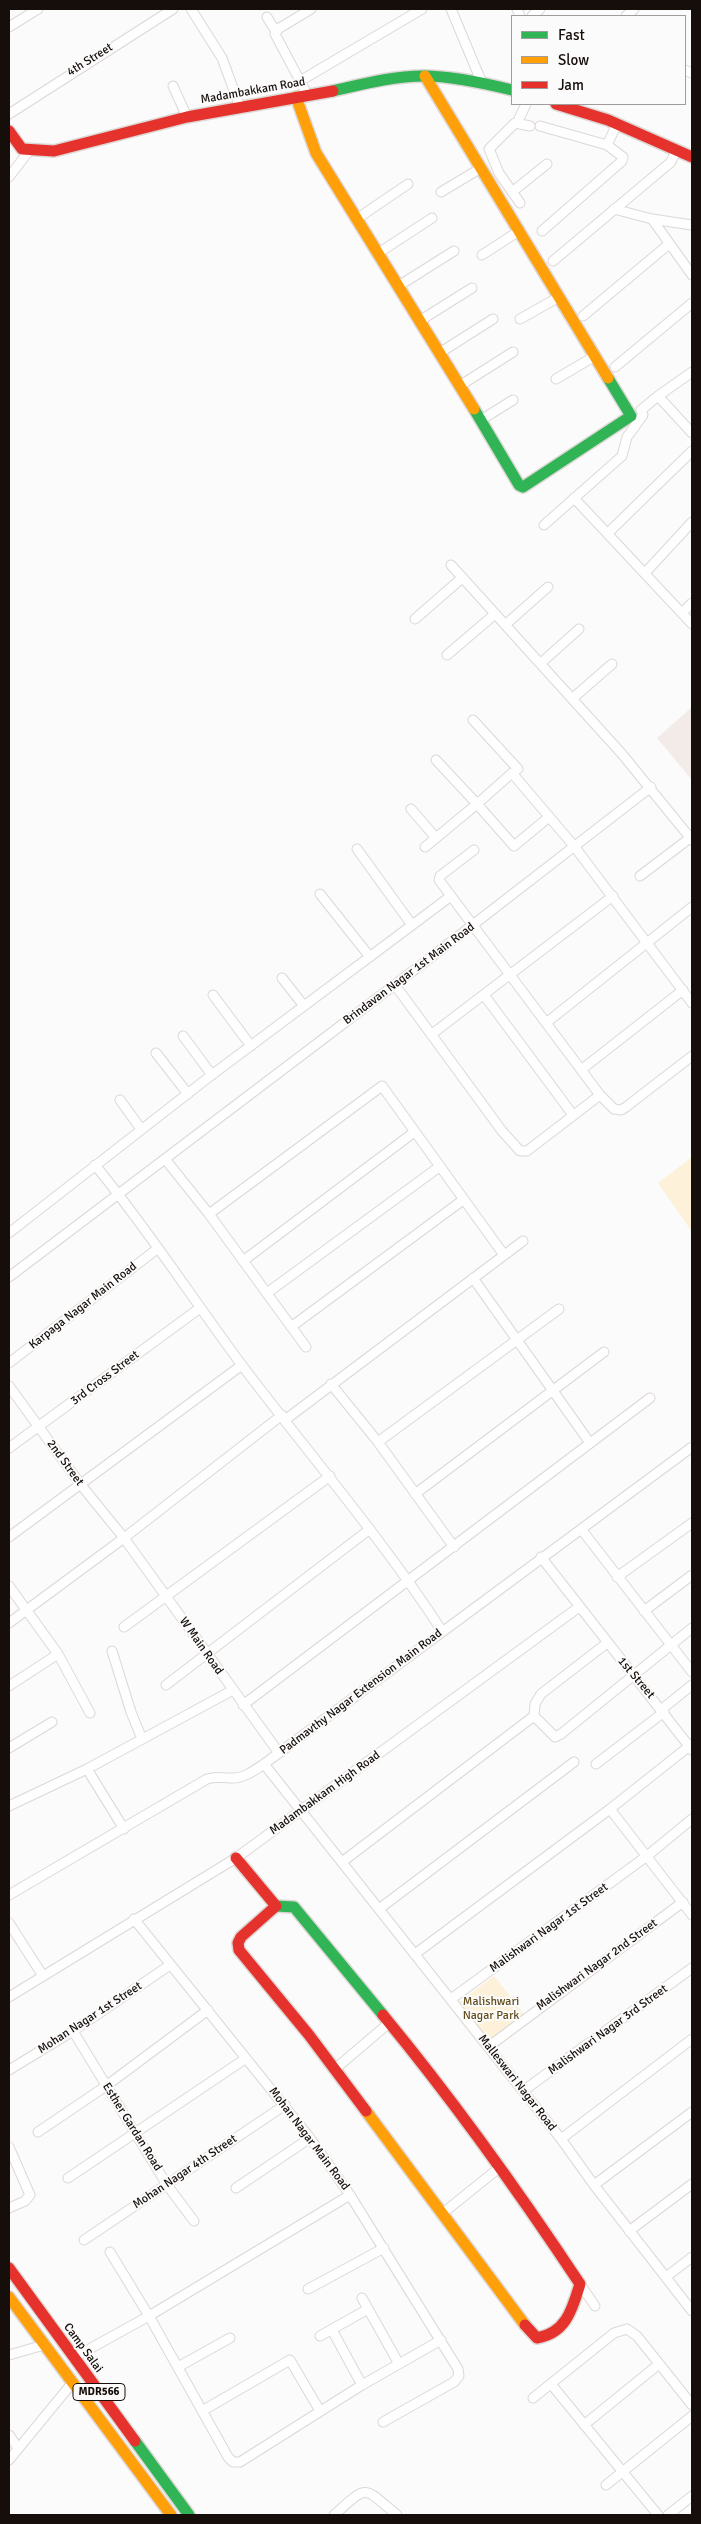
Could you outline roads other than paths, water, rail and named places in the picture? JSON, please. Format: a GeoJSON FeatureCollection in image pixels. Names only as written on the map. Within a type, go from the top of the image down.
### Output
{"type":"FeatureCollection","features":[{"type":"Feature","properties":{"kind":"street"},"geometry":{"type":"LineString","coordinates":[[9,27],[38,9]]}},
{"type":"Feature","properties":{"kind":"street","name":"4th Street"},"geometry":{"type":"LineString","coordinates":[[9,114],[173,9]]}},
{"type":"Feature","properties":{"kind":"street"},"geometry":{"type":"LineString","coordinates":[[192,9],[222,58],[240,108]]}},
{"type":"Feature","properties":{"kind":"street"},"geometry":{"type":"LineString","coordinates":[[276,32],[311,9]]}},
{"type":"Feature","properties":{"kind":"street"},"geometry":{"type":"LineString","coordinates":[[300,81],[422,9]]}},
{"type":"Feature","properties":{"kind":"street"},"geometry":{"type":"LineString","coordinates":[[451,9],[482,83]]}},
{"type":"Feature","properties":{"kind":"street"},"geometry":{"type":"LineString","coordinates":[[267,17],[308,96]]}},
{"type":"Feature","properties":{"kind":"street"},"geometry":{"type":"LineString","coordinates":[[296,97],[316,153],[380,252],[519,485],[527,486],[631,416],[425,76]]}},
{"type":"Feature","properties":{"kind":"street","name":"Madambakkam Road"},"geometry":{"type":"LineString","coordinates":[[29,151],[54,151],[187,117],[308,96],[386,79],[425,76],[482,83],[511,90]]}},
{"type":"Feature","properties":{"kind":"street"},"geometry":{"type":"LineString","coordinates":[[173,86],[187,117]]}},
{"type":"Feature","properties":{"kind":"street"},"geometry":{"type":"LineString","coordinates":[[520,204],[499,173],[490,150],[511,126],[517,123],[526,105]]}},
{"type":"Feature","properties":{"kind":"street"},"geometry":{"type":"LineString","coordinates":[[559,105],[617,124],[692,157]]}},
{"type":"Feature","properties":{"kind":"street"},"geometry":{"type":"LineString","coordinates":[[517,123],[530,126]]}},
{"type":"Feature","properties":{"kind":"street"},"geometry":{"type":"LineString","coordinates":[[608,146],[617,124]]}},
{"type":"Feature","properties":{"kind":"street"},"geometry":{"type":"LineString","coordinates":[[540,126],[608,146],[623,157],[622,161],[542,231]]}},
{"type":"Feature","properties":{"kind":"street"},"geometry":{"type":"LineString","coordinates":[[9,131],[22,149],[29,151],[9,177]]}},
{"type":"Feature","properties":{"kind":"street"},"geometry":{"type":"LineString","coordinates":[[553,260],[671,162],[676,151]]}},
{"type":"Feature","properties":{"kind":"street"},"geometry":{"type":"LineString","coordinates":[[512,192],[547,164]]}},
{"type":"Feature","properties":{"kind":"street"},"geometry":{"type":"LineString","coordinates":[[442,192],[481,168]]}},
{"type":"Feature","properties":{"kind":"street"},"geometry":{"type":"LineString","coordinates":[[358,218],[408,184]]}},
{"type":"Feature","properties":{"kind":"street"},"geometry":{"type":"LineString","coordinates":[[614,210],[652,219],[692,225]]}},
{"type":"Feature","properties":{"kind":"street"},"geometry":{"type":"LineString","coordinates":[[380,252],[432,218]]}},
{"type":"Feature","properties":{"kind":"street"},"geometry":{"type":"LineString","coordinates":[[652,219],[692,275]]}},
{"type":"Feature","properties":{"kind":"street"},"geometry":{"type":"LineString","coordinates":[[482,255],[519,231]]}},
{"type":"Feature","properties":{"kind":"street"},"geometry":{"type":"LineString","coordinates":[[583,316],[669,244]]}},
{"type":"Feature","properties":{"kind":"street"},"geometry":{"type":"LineString","coordinates":[[400,285],[454,250]]}},
{"type":"Feature","properties":{"kind":"street"},"geometry":{"type":"LineString","coordinates":[[421,320],[472,288]]}},
{"type":"Feature","properties":{"kind":"street"},"geometry":{"type":"LineString","coordinates":[[520,319],[559,297]]}},
{"type":"Feature","properties":{"kind":"street"},"geometry":{"type":"LineString","coordinates":[[615,367],[692,303]]}},
{"type":"Feature","properties":{"kind":"street"},"geometry":{"type":"LineString","coordinates":[[441,352],[493,319]]}},
{"type":"Feature","properties":{"kind":"street"},"geometry":{"type":"LineString","coordinates":[[461,385],[513,352]]}},
{"type":"Feature","properties":{"kind":"street"},"geometry":{"type":"LineString","coordinates":[[556,379],[595,356]]}},
{"type":"Feature","properties":{"kind":"street"},"geometry":{"type":"LineString","coordinates":[[544,525],[622,456],[627,437],[643,416],[641,410],[692,372]]}},
{"type":"Feature","properties":{"kind":"street"},"geometry":{"type":"LineString","coordinates":[[658,396],[692,433]]}},
{"type":"Feature","properties":{"kind":"street"},"geometry":{"type":"LineString","coordinates":[[481,420],[512,400]]}},
{"type":"Feature","properties":{"kind":"street"},"geometry":{"type":"LineString","coordinates":[[608,533],[692,451]]}},
{"type":"Feature","properties":{"kind":"street"},"geometry":{"type":"LineString","coordinates":[[574,498],[692,624]]}},
{"type":"Feature","properties":{"kind":"street"},"geometry":{"type":"LineString","coordinates":[[645,573],[692,522]]}},
{"type":"Feature","properties":{"kind":"street"},"geometry":{"type":"LineString","coordinates":[[451,565],[573,698],[650,787],[691,839],[640,876]]}},
{"type":"Feature","properties":{"kind":"street"},"geometry":{"type":"LineString","coordinates":[[415,619],[462,578]]}},
{"type":"Feature","properties":{"kind":"street"},"geometry":{"type":"LineString","coordinates":[[505,625],[548,587]]}},
{"type":"Feature","properties":{"kind":"street"},"geometry":{"type":"LineString","coordinates":[[682,613],[692,604]]}},
{"type":"Feature","properties":{"kind":"street"},"geometry":{"type":"LineString","coordinates":[[447,655],[495,614]]}},
{"type":"Feature","properties":{"kind":"street"},"geometry":{"type":"LineString","coordinates":[[541,663],[579,629]]}},
{"type":"Feature","properties":{"kind":"street"},"geometry":{"type":"LineString","coordinates":[[573,698],[612,664]]}},
{"type":"Feature","properties":{"kind":"street"},"geometry":{"type":"LineString","coordinates":[[473,720],[518,769],[549,817],[574,846],[692,1002]]}},
{"type":"Feature","properties":{"kind":"street"},"geometry":{"type":"LineString","coordinates":[[436,760],[514,846],[549,817]]}},
{"type":"Feature","properties":{"kind":"street"},"geometry":{"type":"LineString","coordinates":[[425,847],[518,769]]}},
{"type":"Feature","properties":{"kind":"street","name":"Brindavan Nagar 1st Main Road"},"geometry":{"type":"LineString","coordinates":[[9,1277],[395,984],[650,787]]}},
{"type":"Feature","properties":{"kind":"street"},"geometry":{"type":"LineString","coordinates":[[412,809],[436,838]]}},
{"type":"Feature","properties":{"kind":"street"},"geometry":{"type":"LineString","coordinates":[[357,849],[412,925]]}},
{"type":"Feature","properties":{"kind":"street"},"geometry":{"type":"LineString","coordinates":[[474,850],[440,876],[439,880],[600,1095],[614,1109],[621,1110],[692,1056]]}},
{"type":"Feature","properties":{"kind":"street"},"geometry":{"type":"LineString","coordinates":[[320,894],[370,957]]}},
{"type":"Feature","properties":{"kind":"street"},"geometry":{"type":"LineString","coordinates":[[9,1233],[141,1129],[451,896]]}},
{"type":"Feature","properties":{"kind":"street"},"geometry":{"type":"LineString","coordinates":[[432,1034],[612,896]]}},
{"type":"Feature","properties":{"kind":"street"},"geometry":{"type":"LineString","coordinates":[[546,1023],[648,944],[692,907]]}},
{"type":"Feature","properties":{"kind":"street"},"geometry":{"type":"LineString","coordinates":[[282,978],[304,1006]]}},
{"type":"Feature","properties":{"kind":"street"},"geometry":{"type":"LineString","coordinates":[[395,984],[502,1131],[520,1151],[527,1151],[600,1095]]}},
{"type":"Feature","properties":{"kind":"street"},"geometry":{"type":"LineString","coordinates":[[581,1070],[683,990]]}},
{"type":"Feature","properties":{"kind":"street"},"geometry":{"type":"LineString","coordinates":[[484,994],[573,1115]]}},
{"type":"Feature","properties":{"kind":"street"},"geometry":{"type":"LineString","coordinates":[[213,995],[250,1046]]}},
{"type":"Feature","properties":{"kind":"street"},"geometry":{"type":"LineString","coordinates":[[183,1036],[212,1075]]}},
{"type":"Feature","properties":{"kind":"street"},"geometry":{"type":"LineString","coordinates":[[156,1053],[188,1094]]}},
{"type":"Feature","properties":{"kind":"street"},"geometry":{"type":"LineString","coordinates":[[209,1214],[382,1086],[413,1132],[504,1255]]}},
{"type":"Feature","properties":{"kind":"street"},"geometry":{"type":"LineString","coordinates":[[120,1100],[141,1129]]}},
{"type":"Feature","properties":{"kind":"street"},"geometry":{"type":"LineString","coordinates":[[243,1261],[413,1132]]}},
{"type":"Feature","properties":{"kind":"street"},"geometry":{"type":"LineString","coordinates":[[165,1159],[209,1214],[306,1347]]}},
{"type":"Feature","properties":{"kind":"street"},"geometry":{"type":"LineString","coordinates":[[95,1165],[119,1194],[242,1365],[409,1580],[442,1631]]}},
{"type":"Feature","properties":{"kind":"street"},"geometry":{"type":"LineString","coordinates":[[267,1294],[439,1167]]}},
{"type":"Feature","properties":{"kind":"street"},"geometry":{"type":"LineString","coordinates":[[291,1327],[463,1200]]}},
{"type":"Feature","properties":{"kind":"street"},"geometry":{"type":"LineString","coordinates":[[9,1623],[523,1241]]}},
{"type":"Feature","properties":{"kind":"street","name":"Karpaga Nagar Main Road"},"geometry":{"type":"LineString","coordinates":[[9,1363],[157,1249]]}},
{"type":"Feature","properties":{"kind":"street"},"geometry":{"type":"LineString","coordinates":[[473,1278],[590,1443]]}},
{"type":"Feature","properties":{"kind":"street","name":"3rd Cross Street"},"geometry":{"type":"LineString","coordinates":[[9,1448],[39,1428],[200,1308]]}},
{"type":"Feature","properties":{"kind":"street"},"geometry":{"type":"LineString","coordinates":[[378,1442],[559,1309]]}},
{"type":"Feature","properties":{"kind":"street"},"geometry":{"type":"LineString","coordinates":[[415,1494],[604,1352]]}},
{"type":"Feature","properties":{"kind":"street"},"geometry":{"type":"LineString","coordinates":[[9,1537],[242,1365]]}},
{"type":"Feature","properties":{"kind":"street"},"geometry":{"type":"LineString","coordinates":[[331,1384],[378,1442],[454,1547]]}},
{"type":"Feature","properties":{"kind":"street","name":"2nd Street"},"geometry":{"type":"LineString","coordinates":[[9,1386],[81,1485],[124,1538]]}},
{"type":"Feature","properties":{"kind":"street"},"geometry":{"type":"LineString","coordinates":[[243,1705],[650,1398]]}},
{"type":"Feature","properties":{"kind":"street","name":"Padmavthy Nagar Extension Main Road"},"geometry":{"type":"LineString","coordinates":[[9,1895],[207,1779],[220,1776],[232,1778],[248,1774],[264,1764],[692,1446]]}},
{"type":"Feature","properties":{"kind":"street"},"geometry":{"type":"LineString","coordinates":[[124,1627],[165,1595],[330,1476]]}},
{"type":"Feature","properties":{"kind":"street"},"geometry":{"type":"LineString","coordinates":[[618,1577],[692,1523]]}},
{"type":"Feature","properties":{"kind":"street"},"geometry":{"type":"LineString","coordinates":[[166,1685],[370,1529]]}},
{"type":"Feature","properties":{"kind":"street"},"geometry":{"type":"LineString","coordinates":[[581,1529],[692,1672]]}},
{"type":"Feature","properties":{"kind":"street","name":"W Main Road"},"geometry":{"type":"LineString","coordinates":[[124,1538],[279,1753]]}},
{"type":"Feature","properties":{"kind":"street"},"geometry":{"type":"LineString","coordinates":[[541,1557],[579,1607]]}},
{"type":"Feature","properties":{"kind":"street"},"geometry":{"type":"LineString","coordinates":[[644,1611],[692,1575]]}},
{"type":"Feature","properties":{"kind":"street"},"geometry":{"type":"LineString","coordinates":[[9,1586],[58,1654],[90,1713]]}},
{"type":"Feature","properties":{"kind":"street","name":"1st Street"},"geometry":{"type":"LineString","coordinates":[[579,1607],[691,1747]]}},
{"type":"Feature","properties":{"kind":"street","name":"Madambakkam High Road"},"geometry":{"type":"LineString","coordinates":[[9,1997],[236,1858],[579,1607]]}},
{"type":"Feature","properties":{"kind":"street"},"geometry":{"type":"LineString","coordinates":[[534,1716],[555,1738],[692,1628]]}},
{"type":"Feature","properties":{"kind":"street"},"geometry":{"type":"LineString","coordinates":[[342,1862],[534,1716],[535,1704],[541,1694],[607,1643]]}},
{"type":"Feature","properties":{"kind":"street"},"geometry":{"type":"LineString","coordinates":[[112,1651],[131,1712],[142,1739]]}},
{"type":"Feature","properties":{"kind":"street"},"geometry":{"type":"LineString","coordinates":[[9,1686],[58,1654]]}},
{"type":"Feature","properties":{"kind":"street"},"geometry":{"type":"LineString","coordinates":[[596,1764],[663,1711],[692,1685]]}},
{"type":"Feature","properties":{"kind":"street"},"geometry":{"type":"LineString","coordinates":[[9,1806],[87,1769],[233,1690]]}},
{"type":"Feature","properties":{"kind":"street"},"geometry":{"type":"LineString","coordinates":[[9,1748],[52,1722]]}},
{"type":"Feature","properties":{"kind":"street"},"geometry":{"type":"LineString","coordinates":[[415,1954],[691,1747]]}},
{"type":"Feature","properties":{"kind":"street"},"geometry":{"type":"LineString","coordinates":[[379,1909],[574,1762]]}},
{"type":"Feature","properties":{"kind":"street","name":"Malleswari Nagar Road"},"geometry":{"type":"LineString","coordinates":[[264,1764],[561,2139],[594,2186],[692,2310]]}},
{"type":"Feature","properties":{"kind":"street"},"geometry":{"type":"LineString","coordinates":[[87,1769],[124,1829]]}},
{"type":"Feature","properties":{"kind":"street"},"geometry":{"type":"LineString","coordinates":[[610,1809],[692,1915]]}},
{"type":"Feature","properties":{"kind":"street","name":"Malishwari Nagar 1st Street"},"geometry":{"type":"LineString","coordinates":[[451,2000],[647,1856],[692,1820]]}},
{"type":"Feature","properties":{"kind":"street"},"geometry":{"type":"LineString","coordinates":[[236,1858],[276,1906]]}},
{"type":"Feature","properties":{"kind":"street","name":"Malishwari Nagar 2nd Street"},"geometry":{"type":"LineString","coordinates":[[488,2046],[683,1902]]}},
{"type":"Feature","properties":{"kind":"street"},"geometry":{"type":"LineString","coordinates":[[580,2284],[572,2312],[560,2329],[548,2338],[537,2338],[334,2069],[239,1950],[238,1943],[241,1937],[276,1906],[288,1905],[294,1907],[427,2068],[499,2168],[580,2284],[595,2306]]}},
{"type":"Feature","properties":{"kind":"street","name":"Mohan Nagar Main Road"},"geometry":{"type":"LineString","coordinates":[[134,1919],[245,2059],[285,2104],[310,2138],[384,2248],[458,2369],[459,2376],[454,2382],[383,2422]]}},
{"type":"Feature","properties":{"kind":"street"},"geometry":{"type":"LineString","coordinates":[[10,1929],[43,1976]]}},
{"type":"Feature","properties":{"kind":"street","name":"Mohan Nagar 1st Street"},"geometry":{"type":"LineString","coordinates":[[9,2070],[73,2031],[170,1965]]}},
{"type":"Feature","properties":{"kind":"street","name":"Malishwari Nagar 3rd Street"},"geometry":{"type":"LineString","coordinates":[[523,2091],[692,1968]]}},
{"type":"Feature","properties":{"kind":"street"},"geometry":{"type":"LineString","coordinates":[[38,2132],[106,2086],[208,2010]]}},
{"type":"Feature","properties":{"kind":"street"},"geometry":{"type":"LineString","coordinates":[[334,2069],[389,2023]]}},
{"type":"Feature","properties":{"kind":"street","name":"Esther Gardan Road"},"geometry":{"type":"LineString","coordinates":[[73,2031],[167,2184],[194,2222]]}},
{"type":"Feature","properties":{"kind":"street"},"geometry":{"type":"LineString","coordinates":[[561,2139],[692,2039]]}},
{"type":"Feature","properties":{"kind":"street"},"geometry":{"type":"LineString","coordinates":[[68,2178],[245,2059]]}},
{"type":"Feature","properties":{"kind":"street","name":"Mohan Nagar 4th Street"},"geometry":{"type":"LineString","coordinates":[[84,2240],[285,2104]]}},
{"type":"Feature","properties":{"kind":"street"},"geometry":{"type":"LineString","coordinates":[[594,2186],[692,2112]]}},
{"type":"Feature","properties":{"kind":"street"},"geometry":{"type":"LineString","coordinates":[[236,2188],[310,2138]]}},
{"type":"Feature","properties":{"kind":"street"},"geometry":{"type":"LineString","coordinates":[[9,2147],[30,2195],[26,2201],[9,2208]]}},
{"type":"Feature","properties":{"kind":"street"},"geometry":{"type":"LineString","coordinates":[[443,2213],[499,2168]]}},
{"type":"Feature","properties":{"kind":"street"},"geometry":{"type":"LineString","coordinates":[[630,2231],[692,2184]]}},
{"type":"Feature","properties":{"kind":"street"},"geometry":{"type":"LineString","coordinates":[[73,2358],[149,2316],[350,2195]]}},
{"type":"Feature","properties":{"kind":"street"},"geometry":{"type":"LineString","coordinates":[[308,2289],[384,2248]]}},
{"type":"Feature","properties":{"kind":"street"},"geometry":{"type":"LineString","coordinates":[[110,2252],[149,2316],[228,2457],[233,2462],[240,2462],[362,2385],[441,2340]]}},
{"type":"Feature","properties":{"kind":"street"},"geometry":{"type":"LineString","coordinates":[[666,2277],[692,2257]]}},
{"type":"Feature","properties":{"kind":"street","name":"Camp Salai"},"geometry":{"type":"LineString","coordinates":[[9,2268],[189,2515]]}},
{"type":"Feature","properties":{"kind":"street","name":"MDR566"},"geometry":{"type":"LineString","coordinates":[[9,2297],[171,2515]]}},
{"type":"Feature","properties":{"kind":"street"},"geometry":{"type":"LineString","coordinates":[[362,2298],[399,2364]]}},
{"type":"Feature","properties":{"kind":"street"},"geometry":{"type":"LineString","coordinates":[[320,2336],[368,2309]]}},
{"type":"Feature","properties":{"kind":"street"},"geometry":{"type":"LineString","coordinates":[[533,2398],[622,2329],[634,2332],[692,2405]]}},
{"type":"Feature","properties":{"kind":"street"},"geometry":{"type":"LineString","coordinates":[[332,2330],[362,2385]]}},
{"type":"Feature","properties":{"kind":"street"},"geometry":{"type":"LineString","coordinates":[[178,2367],[230,2338]]}},
{"type":"Feature","properties":{"kind":"street"},"geometry":{"type":"LineString","coordinates":[[9,2355],[44,2345]]}},
{"type":"Feature","properties":{"kind":"street"},"geometry":{"type":"LineString","coordinates":[[202,2411],[288,2356],[320,2411]]}},
{"type":"Feature","properties":{"kind":"street"},"geometry":{"type":"LineString","coordinates":[[584,2425],[659,2364]]}},
{"type":"Feature","properties":{"kind":"street"},"geometry":{"type":"LineString","coordinates":[[9,2460],[73,2382]]}},
{"type":"Feature","properties":{"kind":"street"},"geometry":{"type":"LineString","coordinates":[[551,2384],[658,2515]]}},
{"type":"Feature","properties":{"kind":"street"},"geometry":{"type":"LineString","coordinates":[[606,2485],[692,2416]]}},
{"type":"Feature","properties":{"kind":"street"},"geometry":{"type":"LineString","coordinates":[[9,2435],[18,2448]]}},
{"type":"Feature","properties":{"kind":"street"},"geometry":{"type":"LineString","coordinates":[[336,2515],[359,2493],[365,2491],[397,2515]]}},
{"type":"Feature","properties":{"kind":"street"},"geometry":{"type":"LineString","coordinates":[[668,2515],[692,2496]]}},
{"type":"Feature","properties":{"kind":"park label","name":"Malishwari Nagar Park"},"geometry":{"type":"Point","coordinates":[491,2009]}}]}
